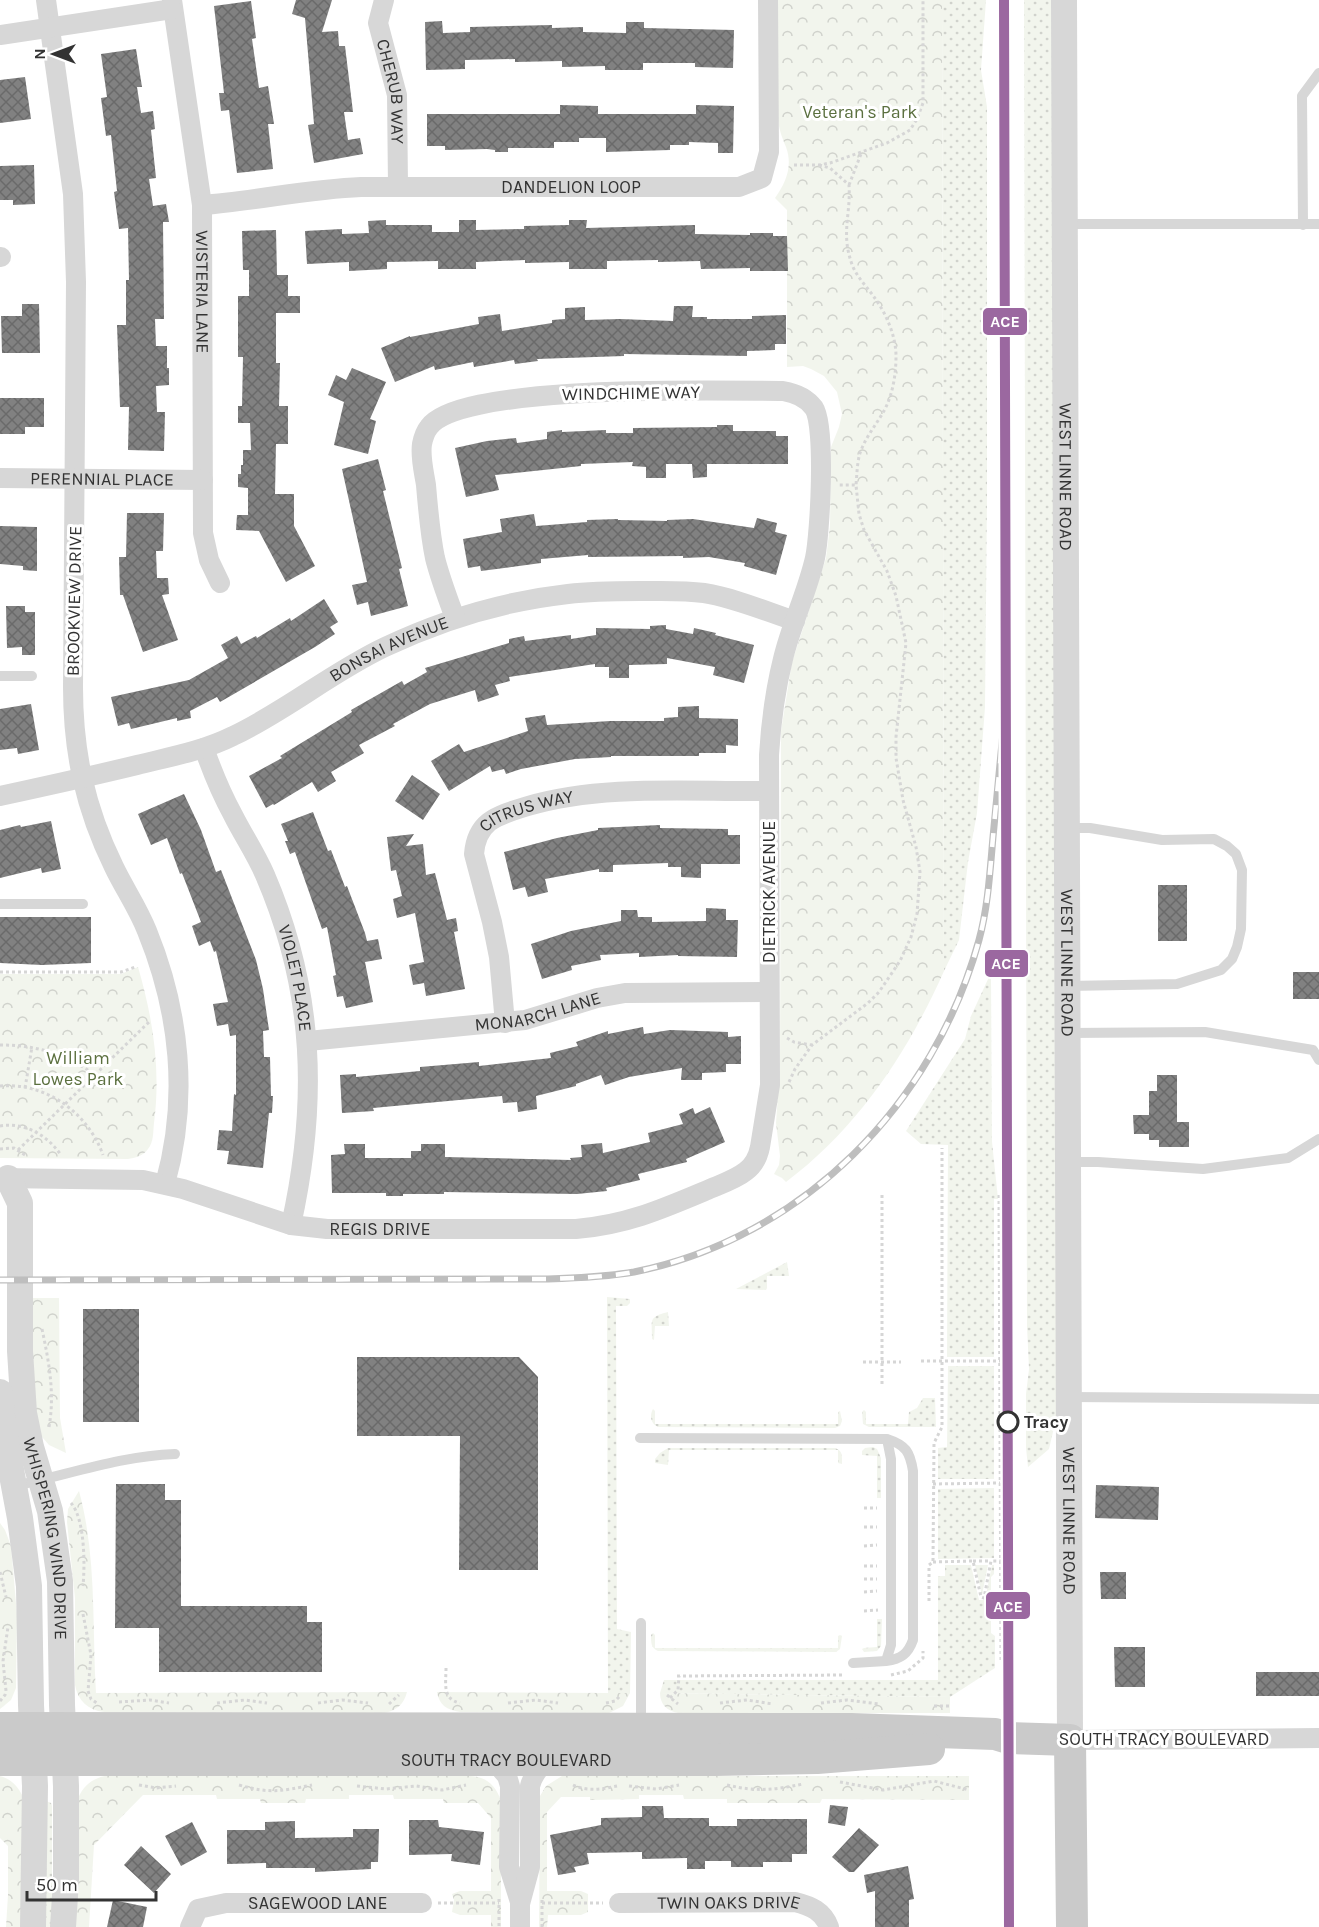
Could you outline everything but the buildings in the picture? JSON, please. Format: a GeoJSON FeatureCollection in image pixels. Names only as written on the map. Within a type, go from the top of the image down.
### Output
{"type":"FeatureCollection","features":[{"type":"Feature","properties":{"kind":"main road","name":"SOUTH TRACY BOULEVARD"},"geometry":{"type":"LineString","coordinates":[[2,1708],[32,1728],[637,1735],[851,1729],[995,1734],[1008,1738],[1070,1740]]}},
{"type":"Feature","properties":{"kind":"main road","name":"SOUTH TRACY BOULEVARD"},"geometry":{"type":"LineString","coordinates":[[0,1760],[493,1760],[547,1763],[817,1758],[993,1744],[1008,1738]]}},
{"type":"Feature","properties":{"kind":"main road","name":"WEST LINNE ROAD"},"geometry":{"type":"LineString","coordinates":[[1070,1740],[1072,1927]]}},
{"type":"Feature","properties":{"kind":"street","name":"BROOKVIEW DRIVE"},"geometry":{"type":"LineString","coordinates":[[46,0],[68,152],[75,224],[74,736],[82,778],[99,834],[147,929],[168,991],[177,1043],[179,1075],[175,1139],[165,1184]]}},
{"type":"Feature","properties":{"kind":"street","name":"CHERUB WAY"},"geometry":{"type":"LineString","coordinates":[[384,0],[378,23],[398,95],[398,186]]}},
{"type":"Feature","properties":{"kind":"street","name":"DANDELION LOOP"},"geometry":{"type":"LineString","coordinates":[[202,205],[334,188],[398,186],[739,187],[762,178],[769,152],[768,0]]}},
{"type":"Feature","properties":{"kind":"street","name":"WEST LINNE ROAD"},"geometry":{"type":"LineString","coordinates":[[1064,0],[1070,1740]]}},
{"type":"Feature","properties":{"kind":"street"},"geometry":{"type":"LineString","coordinates":[[0,35],[172,4]]}},
{"type":"Feature","properties":{"kind":"street","name":"WISTERIA LANE"},"geometry":{"type":"LineString","coordinates":[[172,4],[202,205],[203,533],[209,560],[220,583]]}},
{"type":"Feature","properties":{"kind":"street","name":"WINDCHIME WAY"},"geometry":{"type":"LineString","coordinates":[[455,618],[435,560],[422,454],[424,436],[441,416],[506,400],[564,394],[637,391],[783,391],[807,400],[815,410],[820,429],[819,535],[809,581],[795,621]]}},
{"type":"Feature","properties":{"kind":"street","name":"PERENNIAL PLACE"},"geometry":{"type":"LineString","coordinates":[[0,478],[204,480]]}},
{"type":"Feature","properties":{"kind":"street","name":"BONSAI AVENUE"},"geometry":{"type":"LineString","coordinates":[[0,796],[204,748],[232,737],[386,646],[455,618],[526,601],[566,594],[679,591],[726,598],[795,621]]}},
{"type":"Feature","properties":{"kind":"street","name":"DIETRICK AVENUE"},"geometry":{"type":"LineString","coordinates":[[753,1165],[758,1157],[769,1098],[771,721],[783,656],[795,621]]}},
{"type":"Feature","properties":{"kind":"street","name":"VIOLET PLACE"},"geometry":{"type":"LineString","coordinates":[[204,748],[221,792],[265,875],[278,909],[297,975],[308,1041],[308,1106],[302,1166],[291,1225]]}},
{"type":"Feature","properties":{"kind":"street","name":"CITRUS WAY"},"geometry":{"type":"LineString","coordinates":[[505,1023],[499,957],[474,854],[479,833],[489,822],[551,799],[578,795],[769,791]]}},
{"type":"Feature","properties":{"kind":"street","name":"MONARCH LANE"},"geometry":{"type":"LineString","coordinates":[[308,1041],[525,1020],[597,998],[625,993],[770,992]]}},
{"type":"Feature","properties":{"kind":"street","name":"REGIS DRIVE"},"geometry":{"type":"LineString","coordinates":[[3,1186],[123,1179],[165,1184],[291,1225],[327,1229],[595,1227],[615,1224],[656,1211],[726,1182],[746,1172],[753,1165]]}},
{"type":"Feature","properties":{"kind":"street","name":"WHISPERING WIND DRIVE"},"geometry":{"type":"LineString","coordinates":[[3,1186],[20,1203],[20,1351],[24,1413],[53,1527],[60,1581],[66,1856],[63,1927]]}},
{"type":"Feature","properties":{"kind":"street","name":"WHISPERING WIND DRIVE"},"geometry":{"type":"LineString","coordinates":[[0,1392],[7,1488],[29,1586],[34,1760],[33,1927]]}},
{"type":"Feature","properties":{"kind":"street","name":"SOUTH TRACY BOULEVARD"},"geometry":{"type":"LineString","coordinates":[[1070,1740],[1319,1738]]}},
{"type":"Feature","properties":{"kind":"street"},"geometry":{"type":"LineString","coordinates":[[493,1760],[507,1776],[510,1785],[509,1868],[520,1904]]}},
{"type":"Feature","properties":{"kind":"street"},"geometry":{"type":"LineString","coordinates":[[520,1927],[520,1904],[530,1867],[530,1785],[539,1767],[547,1763]]}},
{"type":"Feature","properties":{"kind":"street","name":"TWIN OAKS DRIVE"},"geometry":{"type":"LineString","coordinates":[[618,1903],[795,1902],[809,1905],[820,1912],[829,1927]]}},
{"type":"Feature","properties":{"kind":"street","name":"SAGEWOOD LANE"},"geometry":{"type":"LineString","coordinates":[[190,1927],[198,1909],[226,1903],[422,1903]]}},
{"type":"Feature","properties":{"kind":"lane"},"geometry":{"type":"LineString","coordinates":[[1303,225],[1302,96],[1319,73]]}},
{"type":"Feature","properties":{"kind":"lane"},"geometry":{"type":"LineString","coordinates":[[1065,224],[1319,224]]}},
{"type":"Feature","properties":{"kind":"lane"},"geometry":{"type":"LineString","coordinates":[[0,676],[32,676]]}},
{"type":"Feature","properties":{"kind":"lane"},"geometry":{"type":"LineString","coordinates":[[1067,828],[1090,828],[1162,840],[1214,839],[1236,854],[1242,870],[1241,929],[1232,959],[1221,970],[1177,984],[1067,986]]}},
{"type":"Feature","properties":{"kind":"lane"},"geometry":{"type":"LineString","coordinates":[[0,904],[83,904]]}},
{"type":"Feature","properties":{"kind":"lane"},"geometry":{"type":"LineString","coordinates":[[1068,1033],[1205,1032],[1313,1050],[1319,1060]]}},
{"type":"Feature","properties":{"kind":"lane"},"geometry":{"type":"LineString","coordinates":[[1068,1162],[1203,1169],[1288,1158],[1319,1139]]}},
{"type":"Feature","properties":{"kind":"lane"},"geometry":{"type":"LineString","coordinates":[[1069,1397],[1319,1399]]}},
{"type":"Feature","properties":{"kind":"lane"},"geometry":{"type":"LineString","coordinates":[[640,1438],[887,1439],[904,1447],[911,1457],[913,1471],[913,1640],[904,1656],[896,1660],[853,1663]]}},
{"type":"Feature","properties":{"kind":"lane"},"geometry":{"type":"LineString","coordinates":[[886,1662],[891,1645],[891,1459],[887,1439]]}},
{"type":"Feature","properties":{"kind":"lane"},"geometry":{"type":"LineString","coordinates":[[7,1488],[121,1459],[175,1454]]}},
{"type":"Feature","properties":{"kind":"lane"},"geometry":{"type":"LineString","coordinates":[[637,1735],[641,1623]]}},
{"type":"Feature","properties":{"kind":"path"},"geometry":{"type":"LineString","coordinates":[[819,165],[887,143],[910,130],[923,103],[923,0]]}},
{"type":"Feature","properties":{"kind":"path"},"geometry":{"type":"LineString","coordinates":[[785,1085],[812,1045],[868,1003],[891,976],[911,937],[920,891],[916,847],[903,800],[896,758],[896,737],[906,643],[896,596],[886,571],[864,530],[859,514],[856,485],[859,455],[866,438],[884,411],[896,373],[895,343],[886,318],[859,278],[848,249],[845,230],[850,196],[849,185],[861,153]]}},
{"type":"Feature","properties":{"kind":"path"},"geometry":{"type":"LineString","coordinates":[[794,165],[819,165],[830,168],[849,185]]}},
{"type":"Feature","properties":{"kind":"path"},"geometry":{"type":"LineString","coordinates":[[836,485],[856,485]]}},
{"type":"Feature","properties":{"kind":"path"},"geometry":{"type":"LineString","coordinates":[[0,972],[121,972],[135,967]]}},
{"type":"Feature","properties":{"kind":"path"},"geometry":{"type":"LineString","coordinates":[[18,1150],[149,1022]]}},
{"type":"Feature","properties":{"kind":"path"},"geometry":{"type":"LineString","coordinates":[[785,1037],[801,1044],[812,1045]]}},
{"type":"Feature","properties":{"kind":"path"},"geometry":{"type":"LineString","coordinates":[[0,1046],[32,1047],[66,1057],[95,1075]]}},
{"type":"Feature","properties":{"kind":"path"},"geometry":{"type":"LineString","coordinates":[[26,1088],[32,1047]]}},
{"type":"Feature","properties":{"kind":"path"},"geometry":{"type":"LineString","coordinates":[[0,1086],[26,1088],[50,1095],[65,1104],[90,1128],[99,1142],[103,1155]]}},
{"type":"Feature","properties":{"kind":"path"},"geometry":{"type":"LineString","coordinates":[[0,1126],[16,1126],[37,1132],[61,1155]]}},
{"type":"Feature","properties":{"kind":"path"},"geometry":{"type":"LineString","coordinates":[[0,1149],[9,1147],[25,1155]]}},
{"type":"Feature","properties":{"kind":"path"},"geometry":{"type":"LineString","coordinates":[[882,1193],[882,1384]]}},
{"type":"Feature","properties":{"kind":"path"},"geometry":{"type":"LineString","coordinates":[[999,1195],[1001,1663]]}},
{"type":"Feature","properties":{"kind":"path"},"geometry":{"type":"LineString","coordinates":[[42,1327],[52,1390],[48,1434]]}},
{"type":"Feature","properties":{"kind":"path"},"geometry":{"type":"LineString","coordinates":[[921,1361],[1000,1361]]}},
{"type":"Feature","properties":{"kind":"path"},"geometry":{"type":"LineString","coordinates":[[863,1362],[901,1362]]}},
{"type":"Feature","properties":{"kind":"path"},"geometry":{"type":"LineString","coordinates":[[933,1484],[1000,1483]]}},
{"type":"Feature","properties":{"kind":"path"},"geometry":{"type":"LineString","coordinates":[[71,1503],[84,1545],[82,1590]]}},
{"type":"Feature","properties":{"kind":"path"},"geometry":{"type":"LineString","coordinates":[[864,1508],[879,1508]]}},
{"type":"Feature","properties":{"kind":"path"},"geometry":{"type":"LineString","coordinates":[[864,1527],[879,1527]]}},
{"type":"Feature","properties":{"kind":"path"},"geometry":{"type":"LineString","coordinates":[[864,1546],[879,1545]]}},
{"type":"Feature","properties":{"kind":"path"},"geometry":{"type":"LineString","coordinates":[[973,1562],[981,1597],[984,1598],[991,1561]]}},
{"type":"Feature","properties":{"kind":"path"},"geometry":{"type":"LineString","coordinates":[[933,1562],[1001,1561]]}},
{"type":"Feature","properties":{"kind":"path"},"geometry":{"type":"LineString","coordinates":[[864,1566],[879,1566]]}},
{"type":"Feature","properties":{"kind":"path"},"geometry":{"type":"LineString","coordinates":[[0,1572],[8,1603]]}},
{"type":"Feature","properties":{"kind":"path"},"geometry":{"type":"LineString","coordinates":[[864,1579],[879,1579]]}},
{"type":"Feature","properties":{"kind":"path"},"geometry":{"type":"LineString","coordinates":[[864,1592],[879,1591]]}},
{"type":"Feature","properties":{"kind":"path"},"geometry":{"type":"LineString","coordinates":[[82,1607],[90,1645],[87,1687],[91,1699],[105,1705]]}},
{"type":"Feature","properties":{"kind":"path"},"geometry":{"type":"LineString","coordinates":[[864,1611],[879,1610]]}},
{"type":"Feature","properties":{"kind":"path"},"geometry":{"type":"LineString","coordinates":[[2,1708],[6,1691],[3,1652],[9,1619]]}},
{"type":"Feature","properties":{"kind":"path"},"geometry":{"type":"LineString","coordinates":[[446,1668],[447,1695],[451,1701],[461,1704]]}},
{"type":"Feature","properties":{"kind":"path"},"geometry":{"type":"LineString","coordinates":[[670,1698],[678,1690],[679,1676]]}},
{"type":"Feature","properties":{"kind":"path"},"geometry":{"type":"LineString","coordinates":[[384,1705],[391,1703],[399,1695]]}},
{"type":"Feature","properties":{"kind":"path"},"geometry":{"type":"LineString","coordinates":[[601,1704],[611,1702],[621,1695]]}},
{"type":"Feature","properties":{"kind":"path"},"geometry":{"type":"LineString","coordinates":[[85,1704],[91,1699]]}},
{"type":"Feature","properties":{"kind":"path"},"geometry":{"type":"LineString","coordinates":[[113,1703],[150,1700],[177,1705]]}},
{"type":"Feature","properties":{"kind":"path"},"geometry":{"type":"LineString","coordinates":[[211,1704],[245,1700],[270,1704]]}},
{"type":"Feature","properties":{"kind":"path"},"geometry":{"type":"LineString","coordinates":[[317,1703],[342,1700],[374,1704]]}},
{"type":"Feature","properties":{"kind":"path"},"geometry":{"type":"LineString","coordinates":[[508,1703],[536,1700],[559,1703]]}},
{"type":"Feature","properties":{"kind":"path"},"geometry":{"type":"LineString","coordinates":[[547,1763],[579,1788],[626,1785],[656,1789],[686,1784]]}},
{"type":"Feature","properties":{"kind":"path"},"geometry":{"type":"LineString","coordinates":[[835,1781],[883,1790],[934,1781],[969,1790]]}},
{"type":"Feature","properties":{"kind":"path"},"geometry":{"type":"LineString","coordinates":[[719,1783],[763,1791],[807,1783]]}},
{"type":"Feature","properties":{"kind":"path"},"geometry":{"type":"LineString","coordinates":[[135,1784],[156,1788],[177,1785]]}},
{"type":"Feature","properties":{"kind":"path"},"geometry":{"type":"LineString","coordinates":[[237,1784],[270,1792],[289,1791],[320,1784]]}},
{"type":"Feature","properties":{"kind":"path"},"geometry":{"type":"LineString","coordinates":[[350,1784],[378,1789],[416,1786],[442,1790],[467,1785]]}},
{"type":"Feature","properties":{"kind":"path"},"geometry":{"type":"LineString","coordinates":[[499,1891],[499,1927]]}},
{"type":"Feature","properties":{"kind":"path"},"geometry":{"type":"LineString","coordinates":[[542,1892],[542,1927]]}},
{"type":"Feature","properties":{"kind":"path"},"geometry":{"type":"LineString","coordinates":[[454,1903],[499,1903]]}},
{"type":"Feature","properties":{"kind":"path"},"geometry":{"type":"LineString","coordinates":[[542,1903],[587,1903]]}},
{"type":"Feature","properties":{"kind":"green space","name":"Veteran's Park"},"geometry":{"type":"Polygon","coordinates":[[[778,0],[942,0],[944,971],[914,1031],[879,1087],[836,1138],[786,1182],[774,1174],[779,1165],[780,1156],[776,1123],[780,1065],[781,731],[792,662],[826,558],[830,526],[831,447],[842,414],[837,392],[824,376],[803,366],[787,367],[787,210],[775,198],[785,180],[789,161],[778,119],[778,0]]]}},
{"type":"Feature","properties":{"kind":"green space"},"geometry":{"type":"Polygon","coordinates":[[[942,0],[986,0],[981,70],[987,107],[985,707],[977,813],[968,862],[959,940],[944,971],[942,0]]]}},
{"type":"Feature","properties":{"kind":"green space"},"geometry":{"type":"Polygon","coordinates":[[[1024,0],[1055,0],[1059,1406],[1049,1449],[1028,1467],[1026,1448],[1026,1394],[1029,1369],[1027,1326],[1024,0]]]}},
{"type":"Feature","properties":{"kind":"green space","name":"William Lowes Park"},"geometry":{"type":"Polygon","coordinates":[[[138,967],[152,1025],[156,1064],[156,1103],[153,1133],[148,1149],[141,1155],[128,1159],[0,1158],[0,974],[121,974],[138,967]]]}},
{"type":"Feature","properties":{"kind":"green space"},"geometry":{"type":"Polygon","coordinates":[[[989,977],[991,979],[992,1142],[998,1199],[994,1199],[994,1357],[947,1357],[948,1145],[921,1144],[906,1131],[965,1039],[971,1016],[989,977]]]}},
{"type":"Feature","properties":{"kind":"green space"},"geometry":{"type":"Polygon","coordinates":[[[787,1262],[789,1276],[767,1276],[766,1290],[736,1289],[787,1262]]]}},
{"type":"Feature","properties":{"kind":"green space"},"geometry":{"type":"Polygon","coordinates":[[[607,1297],[630,1299],[627,1306],[616,1306],[617,1629],[631,1632],[630,1693],[608,1693],[607,1297]]]}},
{"type":"Feature","properties":{"kind":"green space"},"geometry":{"type":"Polygon","coordinates":[[[29,1298],[59,1298],[60,1418],[66,1453],[49,1445],[36,1430],[29,1298]]]}},
{"type":"Feature","properties":{"kind":"green space"},"geometry":{"type":"Polygon","coordinates":[[[668,1312],[669,1326],[655,1326],[654,1340],[652,1339],[654,1318],[668,1312]]]}},
{"type":"Feature","properties":{"kind":"green space"},"geometry":{"type":"Polygon","coordinates":[[[948,1366],[994,1366],[994,1479],[938,1479],[938,1448],[947,1447],[948,1366]]]}},
{"type":"Feature","properties":{"kind":"green space"},"geometry":{"type":"Polygon","coordinates":[[[923,1398],[935,1398],[936,1427],[869,1427],[863,1424],[862,1412],[864,1410],[866,1424],[908,1424],[909,1412],[917,1408],[923,1398]]]}},
{"type":"Feature","properties":{"kind":"green space"},"geometry":{"type":"Polygon","coordinates":[[[653,1409],[655,1424],[838,1424],[838,1412],[840,1411],[842,1421],[840,1426],[835,1428],[658,1427],[654,1424],[651,1420],[653,1409]]]}},
{"type":"Feature","properties":{"kind":"green space"},"geometry":{"type":"Polygon","coordinates":[[[668,1448],[835,1448],[838,1449],[841,1452],[842,1464],[838,1463],[838,1450],[669,1450],[668,1465],[655,1463],[660,1453],[668,1448]]]}},
{"type":"Feature","properties":{"kind":"green space"},"geometry":{"type":"Polygon","coordinates":[[[865,1448],[877,1449],[881,1458],[881,1498],[877,1498],[877,1456],[862,1455],[865,1448]]]}},
{"type":"Feature","properties":{"kind":"green space"},"geometry":{"type":"Polygon","coordinates":[[[994,1488],[994,1558],[938,1559],[938,1489],[994,1488]]]}},
{"type":"Feature","properties":{"kind":"green space"},"geometry":{"type":"Polygon","coordinates":[[[79,1491],[89,1541],[96,1693],[407,1692],[404,1700],[396,1708],[385,1713],[104,1712],[89,1707],[81,1700],[75,1685],[75,1598],[67,1522],[68,1509],[79,1491]]]}},
{"type":"Feature","properties":{"kind":"green space"},"geometry":{"type":"Polygon","coordinates":[[[0,1523],[11,1546],[17,1615],[16,1688],[11,1700],[0,1709],[0,1523]]]}},
{"type":"Feature","properties":{"kind":"green space"},"geometry":{"type":"Polygon","coordinates":[[[945,1565],[971,1565],[979,1600],[985,1600],[992,1565],[994,1565],[994,1574],[991,1577],[991,1633],[995,1636],[995,1668],[950,1697],[660,1693],[664,1680],[938,1680],[938,1576],[945,1576],[945,1565]]]}},
{"type":"Feature","properties":{"kind":"green space"},"geometry":{"type":"Polygon","coordinates":[[[975,1565],[988,1565],[982,1595],[975,1565]]]}},
{"type":"Feature","properties":{"kind":"green space"},"geometry":{"type":"Polygon","coordinates":[[[877,1619],[882,1619],[881,1646],[877,1651],[864,1652],[862,1649],[864,1648],[877,1647],[877,1619]]]}},
{"type":"Feature","properties":{"kind":"green space"},"geometry":{"type":"Polygon","coordinates":[[[653,1633],[655,1648],[838,1648],[838,1636],[842,1636],[840,1649],[836,1652],[658,1651],[654,1648],[652,1645],[651,1635],[653,1633]]]}},
{"type":"Feature","properties":{"kind":"green space"},"geometry":{"type":"Polygon","coordinates":[[[437,1692],[630,1693],[623,1706],[609,1713],[460,1712],[444,1706],[437,1692]]]}},
{"type":"Feature","properties":{"kind":"green space"},"geometry":{"type":"Polygon","coordinates":[[[660,1693],[950,1697],[950,1713],[678,1713],[665,1706],[660,1693]]]}},
{"type":"Feature","properties":{"kind":"green space"},"geometry":{"type":"Polygon","coordinates":[[[109,1775],[471,1776],[482,1778],[494,1787],[501,1801],[501,1927],[491,1927],[491,1915],[460,1915],[452,1912],[454,1900],[452,1894],[460,1891],[491,1891],[491,1818],[478,1803],[444,1803],[443,1799],[394,1799],[393,1795],[349,1795],[349,1799],[306,1799],[305,1803],[261,1803],[260,1799],[217,1799],[216,1795],[143,1795],[94,1845],[89,1927],[74,1927],[78,1798],[90,1782],[109,1775]]]}},
{"type":"Feature","properties":{"kind":"green space"},"geometry":{"type":"Polygon","coordinates":[[[0,1776],[14,1784],[23,1797],[22,1927],[6,1927],[8,1846],[0,1838],[0,1776]]]}},
{"type":"Feature","properties":{"kind":"green space"},"geometry":{"type":"Polygon","coordinates":[[[562,1776],[969,1776],[969,1800],[822,1799],[820,1803],[727,1803],[727,1799],[684,1799],[683,1795],[639,1795],[639,1799],[590,1800],[590,1797],[561,1797],[547,1812],[547,1891],[581,1891],[588,1894],[588,1912],[581,1915],[548,1915],[547,1927],[539,1927],[540,1796],[546,1786],[562,1776]]]}},
{"type":"Feature","properties":{"kind":"green space"},"geometry":{"type":"Polygon","coordinates":[[[46,1801],[52,1806],[52,1911],[51,1927],[39,1927],[46,1801]]]}},
{"type":"Feature","properties":{"kind":"railway"},"geometry":{"type":"LineString","coordinates":[[0,1280],[591,1277],[634,1272],[696,1255],[753,1229],[806,1195],[853,1155],[895,1108],[930,1056],[958,1000],[979,940],[985,915],[1006,701]]}},
{"type":"Feature","properties":{"kind":"transit line","name":"ACE"},"geometry":{"type":"LineString","coordinates":[[1004,0],[1009,1927]]}},
{"type":"Feature","properties":{"kind":"place","name":"Tracy"},"geometry":{"type":"Point","coordinates":[1008,1422]}}]}
